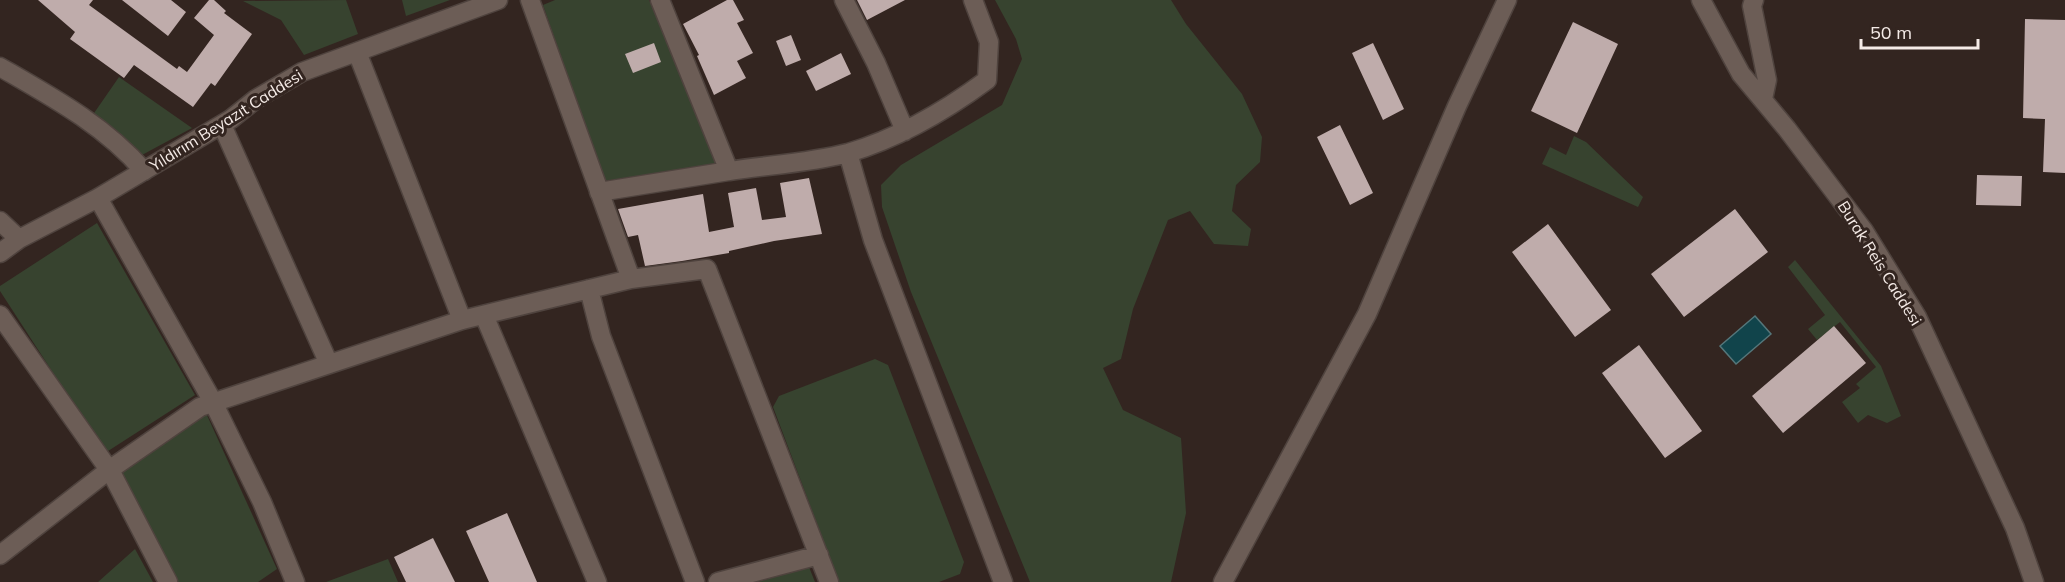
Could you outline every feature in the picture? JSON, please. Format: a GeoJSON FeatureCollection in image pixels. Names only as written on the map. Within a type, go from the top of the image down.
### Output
{"type":"FeatureCollection","features":[{"type":"Feature","properties":{"kind":"street","name":"Yıldırım Beyazıt Caddesi"},"geometry":{"type":"LineString","coordinates":[[0,253],[19,239],[98,198],[222,125],[256,99],[302,72],[498,0]]}},
{"type":"Feature","properties":{"kind":"street"},"geometry":{"type":"LineString","coordinates":[[530,0],[631,279]]}},
{"type":"Feature","properties":{"kind":"street"},"geometry":{"type":"LineString","coordinates":[[660,0],[729,171]]}},
{"type":"Feature","properties":{"kind":"street"},"geometry":{"type":"LineString","coordinates":[[844,0],[876,63],[904,131]]}},
{"type":"Feature","properties":{"kind":"street"},"geometry":{"type":"LineString","coordinates":[[599,192],[848,153],[904,131],[957,102],[987,80],[990,42],[973,0]]}},
{"type":"Feature","properties":{"kind":"street"},"geometry":{"type":"LineString","coordinates":[[1223,582],[1367,314],[1457,106],[1507,0]]}},
{"type":"Feature","properties":{"kind":"street","name":"Burak Reis Caddesi"},"geometry":{"type":"LineString","coordinates":[[1701,0],[1742,74],[1864,231],[1917,317],[1992,483],[2015,528],[2034,582]]}},
{"type":"Feature","properties":{"kind":"street"},"geometry":{"type":"LineString","coordinates":[[1754,0],[1752,6],[1767,80],[1763,99]]}},
{"type":"Feature","properties":{"kind":"street"},"geometry":{"type":"LineString","coordinates":[[357,52],[462,320]]}},
{"type":"Feature","properties":{"kind":"street"},"geometry":{"type":"LineString","coordinates":[[0,67],[105,132],[144,171]]}},
{"type":"Feature","properties":{"kind":"street"},"geometry":{"type":"LineString","coordinates":[[222,125],[329,364]]}},
{"type":"Feature","properties":{"kind":"street"},"geometry":{"type":"LineString","coordinates":[[848,153],[873,240],[1003,582]]}},
{"type":"Feature","properties":{"kind":"street"},"geometry":{"type":"LineString","coordinates":[[98,198],[213,402],[262,502],[295,582]]}},
{"type":"Feature","properties":{"kind":"street"},"geometry":{"type":"LineString","coordinates":[[0,221],[19,239]]}},
{"type":"Feature","properties":{"kind":"street"},"geometry":{"type":"LineString","coordinates":[[0,555],[109,470],[200,407],[462,320],[631,279],[707,269],[829,582]]}},
{"type":"Feature","properties":{"kind":"street"},"geometry":{"type":"LineString","coordinates":[[589,289],[601,336],[695,582]]}},
{"type":"Feature","properties":{"kind":"street"},"geometry":{"type":"LineString","coordinates":[[0,315],[109,470],[168,582]]}},
{"type":"Feature","properties":{"kind":"street"},"geometry":{"type":"LineString","coordinates":[[484,315],[597,582]]}},
{"type":"Feature","properties":{"kind":"street"},"geometry":{"type":"LineString","coordinates":[[718,582],[819,555]]}},
{"type":"Feature","properties":{"kind":"green space"},"geometry":{"type":"Polygon","coordinates":[[[346,0],[358,34],[304,55],[281,20],[243,1],[346,0]]]}},
{"type":"Feature","properties":{"kind":"green space"},"geometry":{"type":"Polygon","coordinates":[[[402,0],[450,0],[406,16],[402,0]]]}},
{"type":"Feature","properties":{"kind":"green space"},"geometry":{"type":"Polygon","coordinates":[[[555,0],[649,0],[719,164],[604,181],[543,5],[555,0]]]}},
{"type":"Feature","properties":{"kind":"green space"},"geometry":{"type":"Polygon","coordinates":[[[995,0],[1171,0],[1186,24],[1242,94],[1262,137],[1260,162],[1236,185],[1232,211],[1251,229],[1248,246],[1214,244],[1190,211],[1168,220],[1133,309],[1121,359],[1103,368],[1123,410],[1181,438],[1186,513],[1171,582],[1030,582],[911,292],[882,207],[881,185],[901,165],[1002,105],[1022,59],[1016,39],[995,0]]]}},
{"type":"Feature","properties":{"kind":"green space"},"geometry":{"type":"Polygon","coordinates":[[[119,77],[192,128],[142,155],[116,130],[92,116],[119,77]]]}},
{"type":"Feature","properties":{"kind":"green space"},"geometry":{"type":"Polygon","coordinates":[[[1574,136],[1586,142],[1643,197],[1638,207],[1542,164],[1550,147],[1566,155],[1574,136]]]}},
{"type":"Feature","properties":{"kind":"green space"},"geometry":{"type":"Polygon","coordinates":[[[97,223],[195,395],[105,453],[0,291],[0,286],[97,223]]]}},
{"type":"Feature","properties":{"kind":"green space"},"geometry":{"type":"Polygon","coordinates":[[[1795,260],[1881,366],[1901,416],[1887,423],[1868,415],[1858,423],[1842,402],[1860,388],[1856,384],[1876,367],[1840,322],[1817,340],[1808,329],[1825,315],[1788,267],[1795,260]]]}},
{"type":"Feature","properties":{"kind":"green space"},"geometry":{"type":"Polygon","coordinates":[[[875,359],[888,365],[964,562],[960,574],[939,582],[839,582],[773,407],[779,396],[875,359]]]}},
{"type":"Feature","properties":{"kind":"green space"},"geometry":{"type":"Polygon","coordinates":[[[206,413],[277,569],[258,582],[177,582],[119,472],[206,413]]]}},
{"type":"Feature","properties":{"kind":"green space"},"geometry":{"type":"Polygon","coordinates":[[[135,549],[153,582],[98,582],[135,549]]]}},
{"type":"Feature","properties":{"kind":"green space"},"geometry":{"type":"Polygon","coordinates":[[[388,559],[398,582],[326,582],[388,559]]]}},
{"type":"Feature","properties":{"kind":"green space"},"geometry":{"type":"Polygon","coordinates":[[[809,567],[815,582],[758,582],[809,567]]]}},
{"type":"Feature","properties":{"kind":"water"},"geometry":{"type":"Polygon","coordinates":[[[1755,316],[1771,334],[1736,364],[1720,346],[1755,316]]]}},
{"type":"Feature","properties":{"kind":"building"},"geometry":{"type":"Polygon","coordinates":[[[38,0],[93,0],[89,5],[177,69],[179,66],[187,72],[214,35],[194,18],[209,0],[214,0],[226,11],[224,13],[252,34],[215,86],[211,83],[193,107],[134,65],[124,78],[70,39],[75,32],[38,0]]]}},
{"type":"Feature","properties":{"kind":"building"},"geometry":{"type":"Polygon","coordinates":[[[122,0],[171,0],[186,12],[168,36],[122,0]]]}},
{"type":"Feature","properties":{"kind":"building"},"geometry":{"type":"Polygon","coordinates":[[[727,0],[733,0],[744,20],[737,23],[753,53],[737,61],[746,78],[714,95],[697,56],[699,55],[683,24],[727,0]]]}},
{"type":"Feature","properties":{"kind":"building"},"geometry":{"type":"Polygon","coordinates":[[[857,0],[905,0],[867,20],[857,0]]]}},
{"type":"Feature","properties":{"kind":"building"},"geometry":{"type":"Polygon","coordinates":[[[2025,19],[2065,20],[2065,173],[2043,172],[2045,119],[2023,118],[2025,19]]]}},
{"type":"Feature","properties":{"kind":"building"},"geometry":{"type":"Polygon","coordinates":[[[1573,22],[1618,44],[1577,133],[1531,111],[1573,22]]]}},
{"type":"Feature","properties":{"kind":"building"},"geometry":{"type":"Polygon","coordinates":[[[791,35],[801,60],[786,66],[776,41],[791,35]]]}},
{"type":"Feature","properties":{"kind":"building"},"geometry":{"type":"Polygon","coordinates":[[[654,43],[661,62],[633,73],[625,54],[654,43]]]}},
{"type":"Feature","properties":{"kind":"building"},"geometry":{"type":"Polygon","coordinates":[[[1373,43],[1404,109],[1383,120],[1352,53],[1373,43]]]}},
{"type":"Feature","properties":{"kind":"building"},"geometry":{"type":"Polygon","coordinates":[[[841,53],[851,74],[816,91],[806,71],[841,53]]]}},
{"type":"Feature","properties":{"kind":"building"},"geometry":{"type":"Polygon","coordinates":[[[1340,125],[1373,193],[1350,205],[1317,137],[1340,125]]]}},
{"type":"Feature","properties":{"kind":"building"},"geometry":{"type":"Polygon","coordinates":[[[1977,175],[2022,176],[2021,206],[1976,205],[1977,175]]]}},
{"type":"Feature","properties":{"kind":"building"},"geometry":{"type":"Polygon","coordinates":[[[809,178],[822,234],[774,241],[729,251],[729,253],[682,261],[645,266],[638,235],[628,237],[618,209],[703,194],[709,232],[734,227],[728,193],[756,188],[762,220],[786,217],[780,183],[809,178]]]}},
{"type":"Feature","properties":{"kind":"building"},"geometry":{"type":"Polygon","coordinates":[[[1735,209],[1768,252],[1684,317],[1651,274],[1735,209]]]}},
{"type":"Feature","properties":{"kind":"building"},"geometry":{"type":"Polygon","coordinates":[[[1548,224],[1611,310],[1575,337],[1512,252],[1548,224]]]}},
{"type":"Feature","properties":{"kind":"building"},"geometry":{"type":"Polygon","coordinates":[[[1834,326],[1866,363],[1783,433],[1752,396],[1834,326]]]}},
{"type":"Feature","properties":{"kind":"building"},"geometry":{"type":"Polygon","coordinates":[[[1639,345],[1702,431],[1665,458],[1602,373],[1639,345]]]}},
{"type":"Feature","properties":{"kind":"building"},"geometry":{"type":"Polygon","coordinates":[[[507,513],[537,582],[489,582],[466,531],[507,513]]]}},
{"type":"Feature","properties":{"kind":"building"},"geometry":{"type":"Polygon","coordinates":[[[433,538],[455,582],[406,582],[394,557],[433,538]]]}}]}
